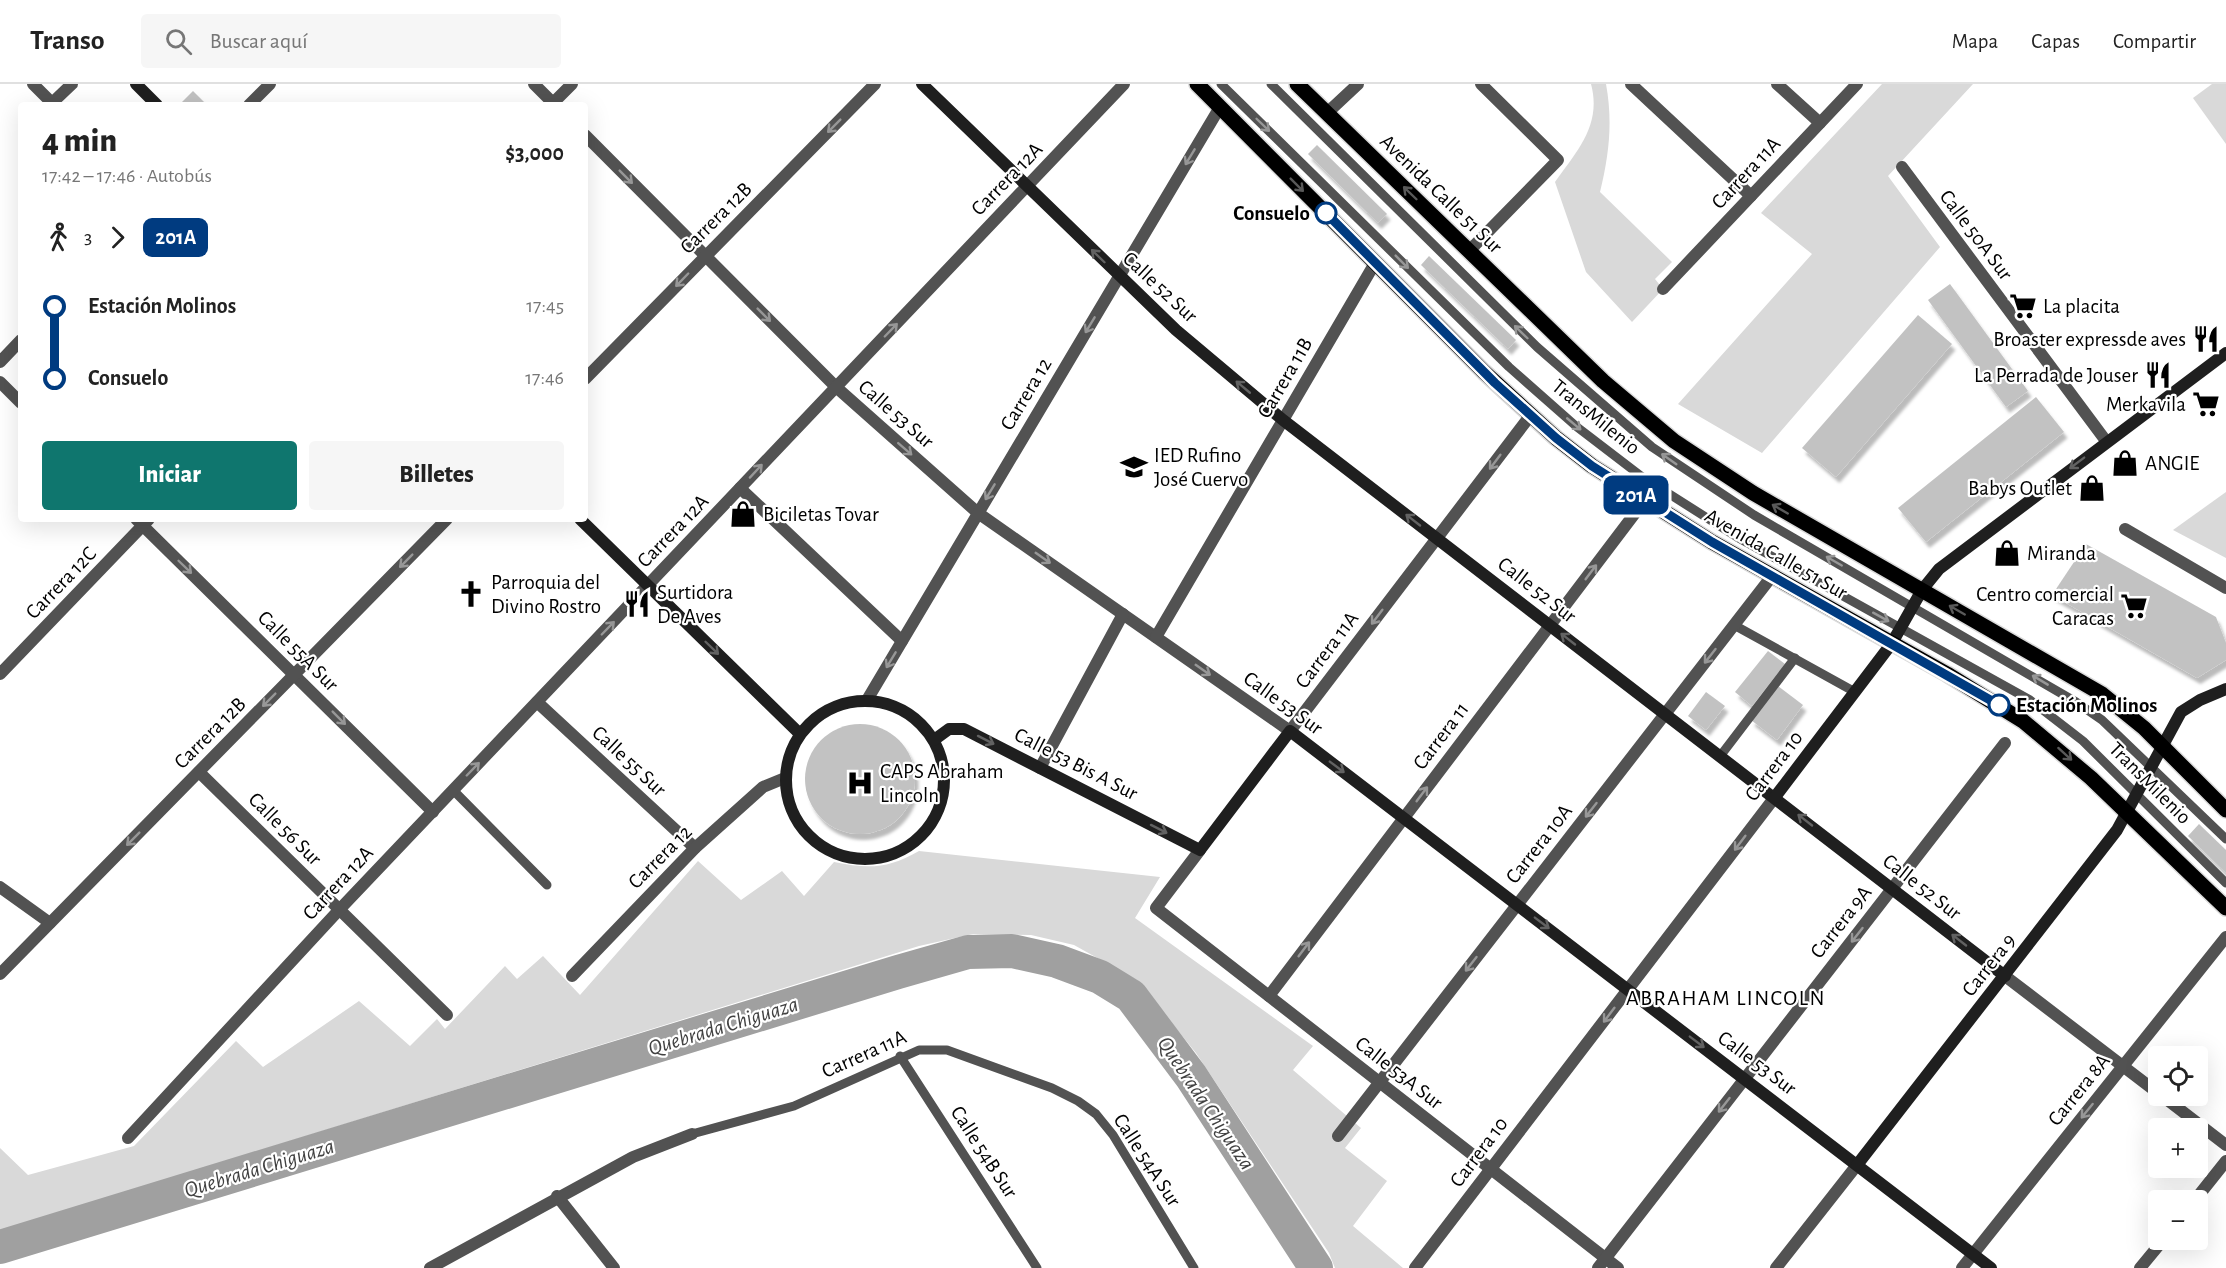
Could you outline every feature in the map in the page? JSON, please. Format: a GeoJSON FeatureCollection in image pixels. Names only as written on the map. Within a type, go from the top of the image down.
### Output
{"type":"FeatureCollection","features":[{"type":"Feature","properties":{"kind":"main road","name":"Avenida Calle 51 Sur"},"geometry":{"type":"LineString","coordinates":[[1197,84],[1530,416],[1592,466],[1645,501],[1772,576],[1986,697],[2043,735],[2226,908]]}},
{"type":"Feature","properties":{"kind":"main road","name":"Avenida Calle 51 Sur"},"geometry":{"type":"LineString","coordinates":[[1297,84],[1624,400],[1674,441],[1753,493],[2102,694],[2162,747],[2226,810]]}},
{"type":"Feature","properties":{"kind":"street"},"geometry":{"type":"LineString","coordinates":[[33,84],[51,102]]}},
{"type":"Feature","properties":{"kind":"street"},"geometry":{"type":"LineString","coordinates":[[53,102],[72,84]]}},
{"type":"Feature","properties":{"kind":"street"},"geometry":{"type":"LineString","coordinates":[[136,84],[154,102]]}},
{"type":"Feature","properties":{"kind":"street"},"geometry":{"type":"LineString","coordinates":[[252,102],[270,84]]}},
{"type":"Feature","properties":{"kind":"street"},"geometry":{"type":"LineString","coordinates":[[534,84],[551,102]]}},
{"type":"Feature","properties":{"kind":"street"},"geometry":{"type":"LineString","coordinates":[[555,102],[572,84]]}},
{"type":"Feature","properties":{"kind":"street","name":"Carrera 12B"},"geometry":{"type":"LineString","coordinates":[[588,376],[874,84]]}},
{"type":"Feature","properties":{"kind":"street","name":"Calle 52 Sur"},"geometry":{"type":"LineString","coordinates":[[922,84],[1176,330],[1283,420],[2148,1085]]}},
{"type":"Feature","properties":{"kind":"street","name":"Carrera 12A"},"geometry":{"type":"LineString","coordinates":[[128,1138],[339,910],[1124,84]]}},
{"type":"Feature","properties":{"kind":"street"},"geometry":{"type":"LineString","coordinates":[[1327,113],[1358,84]]}},
{"type":"Feature","properties":{"kind":"street"},"geometry":{"type":"LineString","coordinates":[[1631,84],[1751,196]]}},
{"type":"Feature","properties":{"kind":"street"},"geometry":{"type":"LineString","coordinates":[[1777,84],[1820,123]]}},
{"type":"Feature","properties":{"kind":"street","name":"Carrera 11A"},"geometry":{"type":"LineString","coordinates":[[1663,289],[1857,84]]}},
{"type":"Feature","properties":{"kind":"street"},"geometry":{"type":"LineString","coordinates":[[1470,250],[1558,160],[1490,87]]}},
{"type":"Feature","properties":{"kind":"street","name":"Carrera 12"},"geometry":{"type":"LineString","coordinates":[[867,700],[1220,107]]}},
{"type":"Feature","properties":{"kind":"street","name":"Calle 53 Sur"},"geometry":{"type":"LineString","coordinates":[[588,138],[836,387],[978,513],[1290,731],[1990,1268]]}},
{"type":"Feature","properties":{"kind":"street","name":"Calle 50A Sur"},"geometry":{"type":"LineString","coordinates":[[1902,167],[2106,441]]}},
{"type":"Feature","properties":{"kind":"street","name":"Carrera 11B"},"geometry":{"type":"LineString","coordinates":[[1156,637],[1375,263]]}},
{"type":"Feature","properties":{"kind":"street"},"geometry":{"type":"LineString","coordinates":[[0,362],[18,343]]}},
{"type":"Feature","properties":{"kind":"street","name":"Carrera 10"},"geometry":{"type":"LineString","coordinates":[[1415,1268],[1856,692],[1892,643],[1922,590],[1939,569],[2106,441],[2226,353]]}},
{"type":"Feature","properties":{"kind":"street"},"geometry":{"type":"LineString","coordinates":[[0,382],[18,400]]}},
{"type":"Feature","properties":{"kind":"street","name":"Carrera 11A"},"geometry":{"type":"LineString","coordinates":[[1156,908],[1530,416]]}},
{"type":"Feature","properties":{"kind":"street"},"geometry":{"type":"LineString","coordinates":[[740,488],[902,641]]}},
{"type":"Feature","properties":{"kind":"street","name":"Carrera 11"},"geometry":{"type":"LineString","coordinates":[[1269,996],[1645,501]]}},
{"type":"Feature","properties":{"kind":"street","name":"Carrera 12C"},"geometry":{"type":"LineString","coordinates":[[0,674],[142,522]]}},
{"type":"Feature","properties":{"kind":"street","name":"Calle 55A Sur"},"geometry":{"type":"LineString","coordinates":[[144,522],[433,812]]}},
{"type":"Feature","properties":{"kind":"street","name":"Carrera 12B"},"geometry":{"type":"LineString","coordinates":[[0,974],[444,522]]}},
{"type":"Feature","properties":{"kind":"street"},"geometry":{"type":"LineString","coordinates":[[583,522],[800,734]]}},
{"type":"Feature","properties":{"kind":"street"},"geometry":{"type":"LineString","coordinates":[[2125,529],[2226,588]]}},
{"type":"Feature","properties":{"kind":"street","name":"Carrera 10A"},"geometry":{"type":"LineString","coordinates":[[1338,1136],[1772,576]]}},
{"type":"Feature","properties":{"kind":"street"},"geometry":{"type":"LineString","coordinates":[[1040,768],[1123,614]]}},
{"type":"Feature","properties":{"kind":"street","name":"Carrera 9"},"geometry":{"type":"LineString","coordinates":[[1776,1268],[2005,976],[2127,813],[2181,712],[2200,700],[2226,689]]}},
{"type":"Feature","properties":{"kind":"street"},"geometry":{"type":"LineString","coordinates":[[867,700],[883,703],[905,712],[924,727],[934,740],[943,761],[945,783],[941,806],[930,826],[915,842],[895,854],[873,860],[850,859],[829,852],[810,839],[796,821],[787,800],[785,778],[792,747],[800,734],[822,713],[851,702],[867,700]]}},
{"type":"Feature","properties":{"kind":"street","name":"Calle 55 Sur"},"geometry":{"type":"LineString","coordinates":[[537,702],[694,849]]}},
{"type":"Feature","properties":{"kind":"street","name":"Calle 53 Bis A Sur"},"geometry":{"type":"LineString","coordinates":[[934,740],[949,729],[959,728],[1200,850]]}},
{"type":"Feature","properties":{"kind":"street","name":"Carrera 9A"},"geometry":{"type":"LineString","coordinates":[[1602,1263],[2006,743]]}},
{"type":"Feature","properties":{"kind":"street","name":"Calle 56 Sur"},"geometry":{"type":"LineString","coordinates":[[199,772],[447,1015]]}},
{"type":"Feature","properties":{"kind":"street","name":"Carrera 12"},"geometry":{"type":"LineString","coordinates":[[572,976],[694,849],[763,787],[785,778]]}},
{"type":"Feature","properties":{"kind":"street"},"geometry":{"type":"LineString","coordinates":[[0,887],[50,923]]}},
{"type":"Feature","properties":{"kind":"street","name":"Calle 53A Sur"},"geometry":{"type":"LineString","coordinates":[[1156,908],[1491,1169],[1602,1263],[1618,1268]]}},
{"type":"Feature","properties":{"kind":"street","name":"Carrera 8A"},"geometry":{"type":"LineString","coordinates":[[1962,1268],[2226,937]]}},
{"type":"Feature","properties":{"kind":"street","name":"Calle 52 Sur"},"geometry":{"type":"LineString","coordinates":[[2176,1106],[2226,1145]]}},
{"type":"Feature","properties":{"kind":"street"},"geometry":{"type":"LineString","coordinates":[[430,1268],[557,1196],[633,1157],[692,1134]]}},
{"type":"Feature","properties":{"kind":"street"},"geometry":{"type":"LineString","coordinates":[[2203,1190],[2226,1161]]}},
{"type":"Feature","properties":{"kind":"street"},"geometry":{"type":"LineString","coordinates":[[557,1196],[614,1268]]}},
{"type":"Feature","properties":{"kind":"street"},"geometry":{"type":"LineString","coordinates":[[2140,1268],[2155,1250]]}},
{"type":"Feature","properties":{"kind":"lane","name":"TransMilenio"},"geometry":{"type":"LineString","coordinates":[[1221,84],[1509,367],[1577,427],[1672,498],[1737,537],[2030,700],[2084,741],[2226,883]]}},
{"type":"Feature","properties":{"kind":"lane","name":"TransMilenio"},"geometry":{"type":"LineString","coordinates":[[1271,84],[1529,339],[1652,447],[1754,515],[2076,702],[2102,720],[2226,839]]}},
{"type":"Feature","properties":{"kind":"lane"},"geometry":{"type":"LineString","coordinates":[[1734,625],[1856,692]]}},
{"type":"Feature","properties":{"kind":"lane"},"geometry":{"type":"LineString","coordinates":[[1721,755],[1795,658]]}},
{"type":"Feature","properties":{"kind":"lane"},"geometry":{"type":"LineString","coordinates":[[453,790],[547,885]]}},
{"type":"Feature","properties":{"kind":"lane","name":"Carrera 11A"},"geometry":{"type":"LineString","coordinates":[[692,1134],[794,1106],[900,1056],[919,1050],[947,1050],[1052,1088]]}},
{"type":"Feature","properties":{"kind":"lane","name":"Calle 54B Sur"},"geometry":{"type":"LineString","coordinates":[[900,1056],[1037,1268]]}},
{"type":"Feature","properties":{"kind":"lane","name":"Calle 54A Sur"},"geometry":{"type":"LineString","coordinates":[[1052,1088],[1078,1101],[1096,1114],[1113,1135],[1194,1268]]}},
{"type":"Feature","properties":{"kind":"shaded area"},"geometry":{"type":"Polygon","coordinates":[[[1591,84],[1606,84],[1608,98],[1610,125],[1608,152],[1600,192],[1672,262],[1655,279],[1663,289],[1632,322],[1586,272],[1555,182],[1579,148],[1590,125],[1594,99],[1591,84]]]}},
{"type":"Feature","properties":{"kind":"shaded area"},"geometry":{"type":"Polygon","coordinates":[[[1882,84],[1973,84],[1888,176],[1940,247],[1762,453],[1678,404],[1812,254],[1761,213],[1882,84]]]}},
{"type":"Feature","properties":{"kind":"shaded area"},"geometry":{"type":"Polygon","coordinates":[[[2212,84],[2226,84],[2226,144],[2193,98],[2212,84]]]}},
{"type":"Feature","properties":{"kind":"shaded area"},"geometry":{"type":"Polygon","coordinates":[[[2226,492],[2226,558],[2173,530],[2226,492]]]}},
{"type":"Feature","properties":{"kind":"shaded area"},"geometry":{"type":"Polygon","coordinates":[[[919,851],[1160,877],[1135,918],[1313,1046],[1293,1070],[1361,1128],[1345,1148],[1387,1181],[1353,1226],[1403,1268],[1335,1268],[1329,1253],[1196,1053],[1137,980],[1074,945],[1031,935],[973,934],[919,946],[0,1231],[0,1148],[28,1175],[134,1146],[236,1041],[263,1067],[359,1001],[410,1046],[437,1019],[445,1029],[505,966],[517,979],[543,956],[580,995],[698,861],[741,900],[782,871],[804,896],[834,862],[857,866],[878,866],[908,857],[919,851]]]}},
{"type":"Feature","properties":{"kind":"building"},"geometry":{"type":"Polygon","coordinates":[[[193,91],[204,102],[182,102],[193,91]]]}},
{"type":"Feature","properties":{"kind":"building","name":"Consuelo"},"geometry":{"type":"Polygon","coordinates":[[[1317,145],[1387,214],[1378,223],[1308,154],[1317,145]]]}},
{"type":"Feature","properties":{"kind":"building"},"geometry":{"type":"Polygon","coordinates":[[[1429,256],[1516,340],[1508,349],[1421,265],[1429,256]]]}},
{"type":"Feature","properties":{"kind":"building"},"geometry":{"type":"Polygon","coordinates":[[[1950,284],[2028,391],[2006,407],[1928,300],[1950,284]]]}},
{"type":"Feature","properties":{"kind":"building"},"geometry":{"type":"Polygon","coordinates":[[[1918,315],[1952,344],[1836,477],[1802,448],[1918,315]]]}},
{"type":"Feature","properties":{"kind":"building"},"geometry":{"type":"Polygon","coordinates":[[[2036,397],[2064,432],[1926,542],[1898,508],[2036,397]]]}},
{"type":"Feature","properties":{"kind":"building","name":"Centro comercial Caracas"},"geometry":{"type":"Polygon","coordinates":[[[2086,544],[2216,617],[2226,643],[2226,660],[2197,678],[2052,595],[2086,544]]]}},
{"type":"Feature","properties":{"kind":"building"},"geometry":{"type":"Polygon","coordinates":[[[1768,651],[1785,664],[1752,706],[1735,692],[1768,651]]]}},
{"type":"Feature","properties":{"kind":"building"},"geometry":{"type":"Polygon","coordinates":[[[1778,686],[1803,705],[1777,740],[1751,720],[1778,686]]]}},
{"type":"Feature","properties":{"kind":"building"},"geometry":{"type":"Polygon","coordinates":[[[1706,692],[1725,706],[1706,730],[1688,716],[1706,692]]]}},
{"type":"Feature","properties":{"kind":"building","name":"CAPS Abraham Lincoln"},"geometry":{"type":"Polygon","coordinates":[[[860,724],[881,728],[899,740],[911,758],[915,779],[911,800],[899,818],[881,830],[860,834],[839,830],[821,818],[809,800],[805,779],[809,758],[821,740],[839,728],[860,724]]]}},
{"type":"Feature","properties":{"kind":"building"},"geometry":{"type":"Polygon","coordinates":[[[2199,824],[2226,850],[2226,873],[2188,836],[2199,824]]]}},
{"type":"Feature","properties":{"kind":"waterway","name":"Quebrada Chiguaza"},"geometry":{"type":"LineString","coordinates":[[0,1247],[898,972],[968,952],[1012,951],[1057,961],[1100,977],[1131,996],[1191,1076],[1316,1268]]}},
{"type":"Feature","properties":{"kind":"bus line","name":"201A"},"geometry":{"type":"LineString","coordinates":[[1326,213],[1495,383],[1530,416],[1592,466],[1712,542],[1999,705]]}},
{"type":"Feature","properties":{"kind":"place","name":"Consuelo"},"geometry":{"type":"Point","coordinates":[1326,213]}},
{"type":"Feature","properties":{"kind":"place","name":"La placita"},"geometry":{"type":"Point","coordinates":[2023,306]}},
{"type":"Feature","properties":{"kind":"place","name":"Broaster expressde aves"},"geometry":{"type":"Point","coordinates":[2206,339]}},
{"type":"Feature","properties":{"kind":"place","name":"La Perrada de Jouser"},"geometry":{"type":"Point","coordinates":[2158,375]}},
{"type":"Feature","properties":{"kind":"place","name":"Merkavila"},"geometry":{"type":"Point","coordinates":[2206,404]}},
{"type":"Feature","properties":{"kind":"place","name":"ANGIE"},"geometry":{"type":"Point","coordinates":[2125,463]}},
{"type":"Feature","properties":{"kind":"place","name":"IED Rufino José Cuervo"},"geometry":{"type":"Point","coordinates":[1134,467]}},
{"type":"Feature","properties":{"kind":"place","name":"Babys Outlet"},"geometry":{"type":"Point","coordinates":[2092,488]}},
{"type":"Feature","properties":{"kind":"place","name":"Biciletas Tovar"},"geometry":{"type":"Point","coordinates":[743,514]}},
{"type":"Feature","properties":{"kind":"place","name":"Miranda"},"geometry":{"type":"Point","coordinates":[2007,553]}},
{"type":"Feature","properties":{"kind":"place","name":"Parroquia del Divino Rostro"},"geometry":{"type":"Point","coordinates":[471,594]}},
{"type":"Feature","properties":{"kind":"place","name":"Surtidora De Aves"},"geometry":{"type":"Point","coordinates":[637,604]}},
{"type":"Feature","properties":{"kind":"place","name":"Centro comercial Caracas"},"geometry":{"type":"Point","coordinates":[2134,606]}},
{"type":"Feature","properties":{"kind":"place","name":"Estación Molinos"},"geometry":{"type":"Point","coordinates":[1999,705]}},
{"type":"Feature","properties":{"kind":"place","name":"CAPS Abraham Lincoln"},"geometry":{"type":"Point","coordinates":[860,783]}},
{"type":"Feature","properties":{"kind":"district","name":"ABRAHAM LINCOLN"},"geometry":{"type":"Point","coordinates":[1726,998]}}]}
